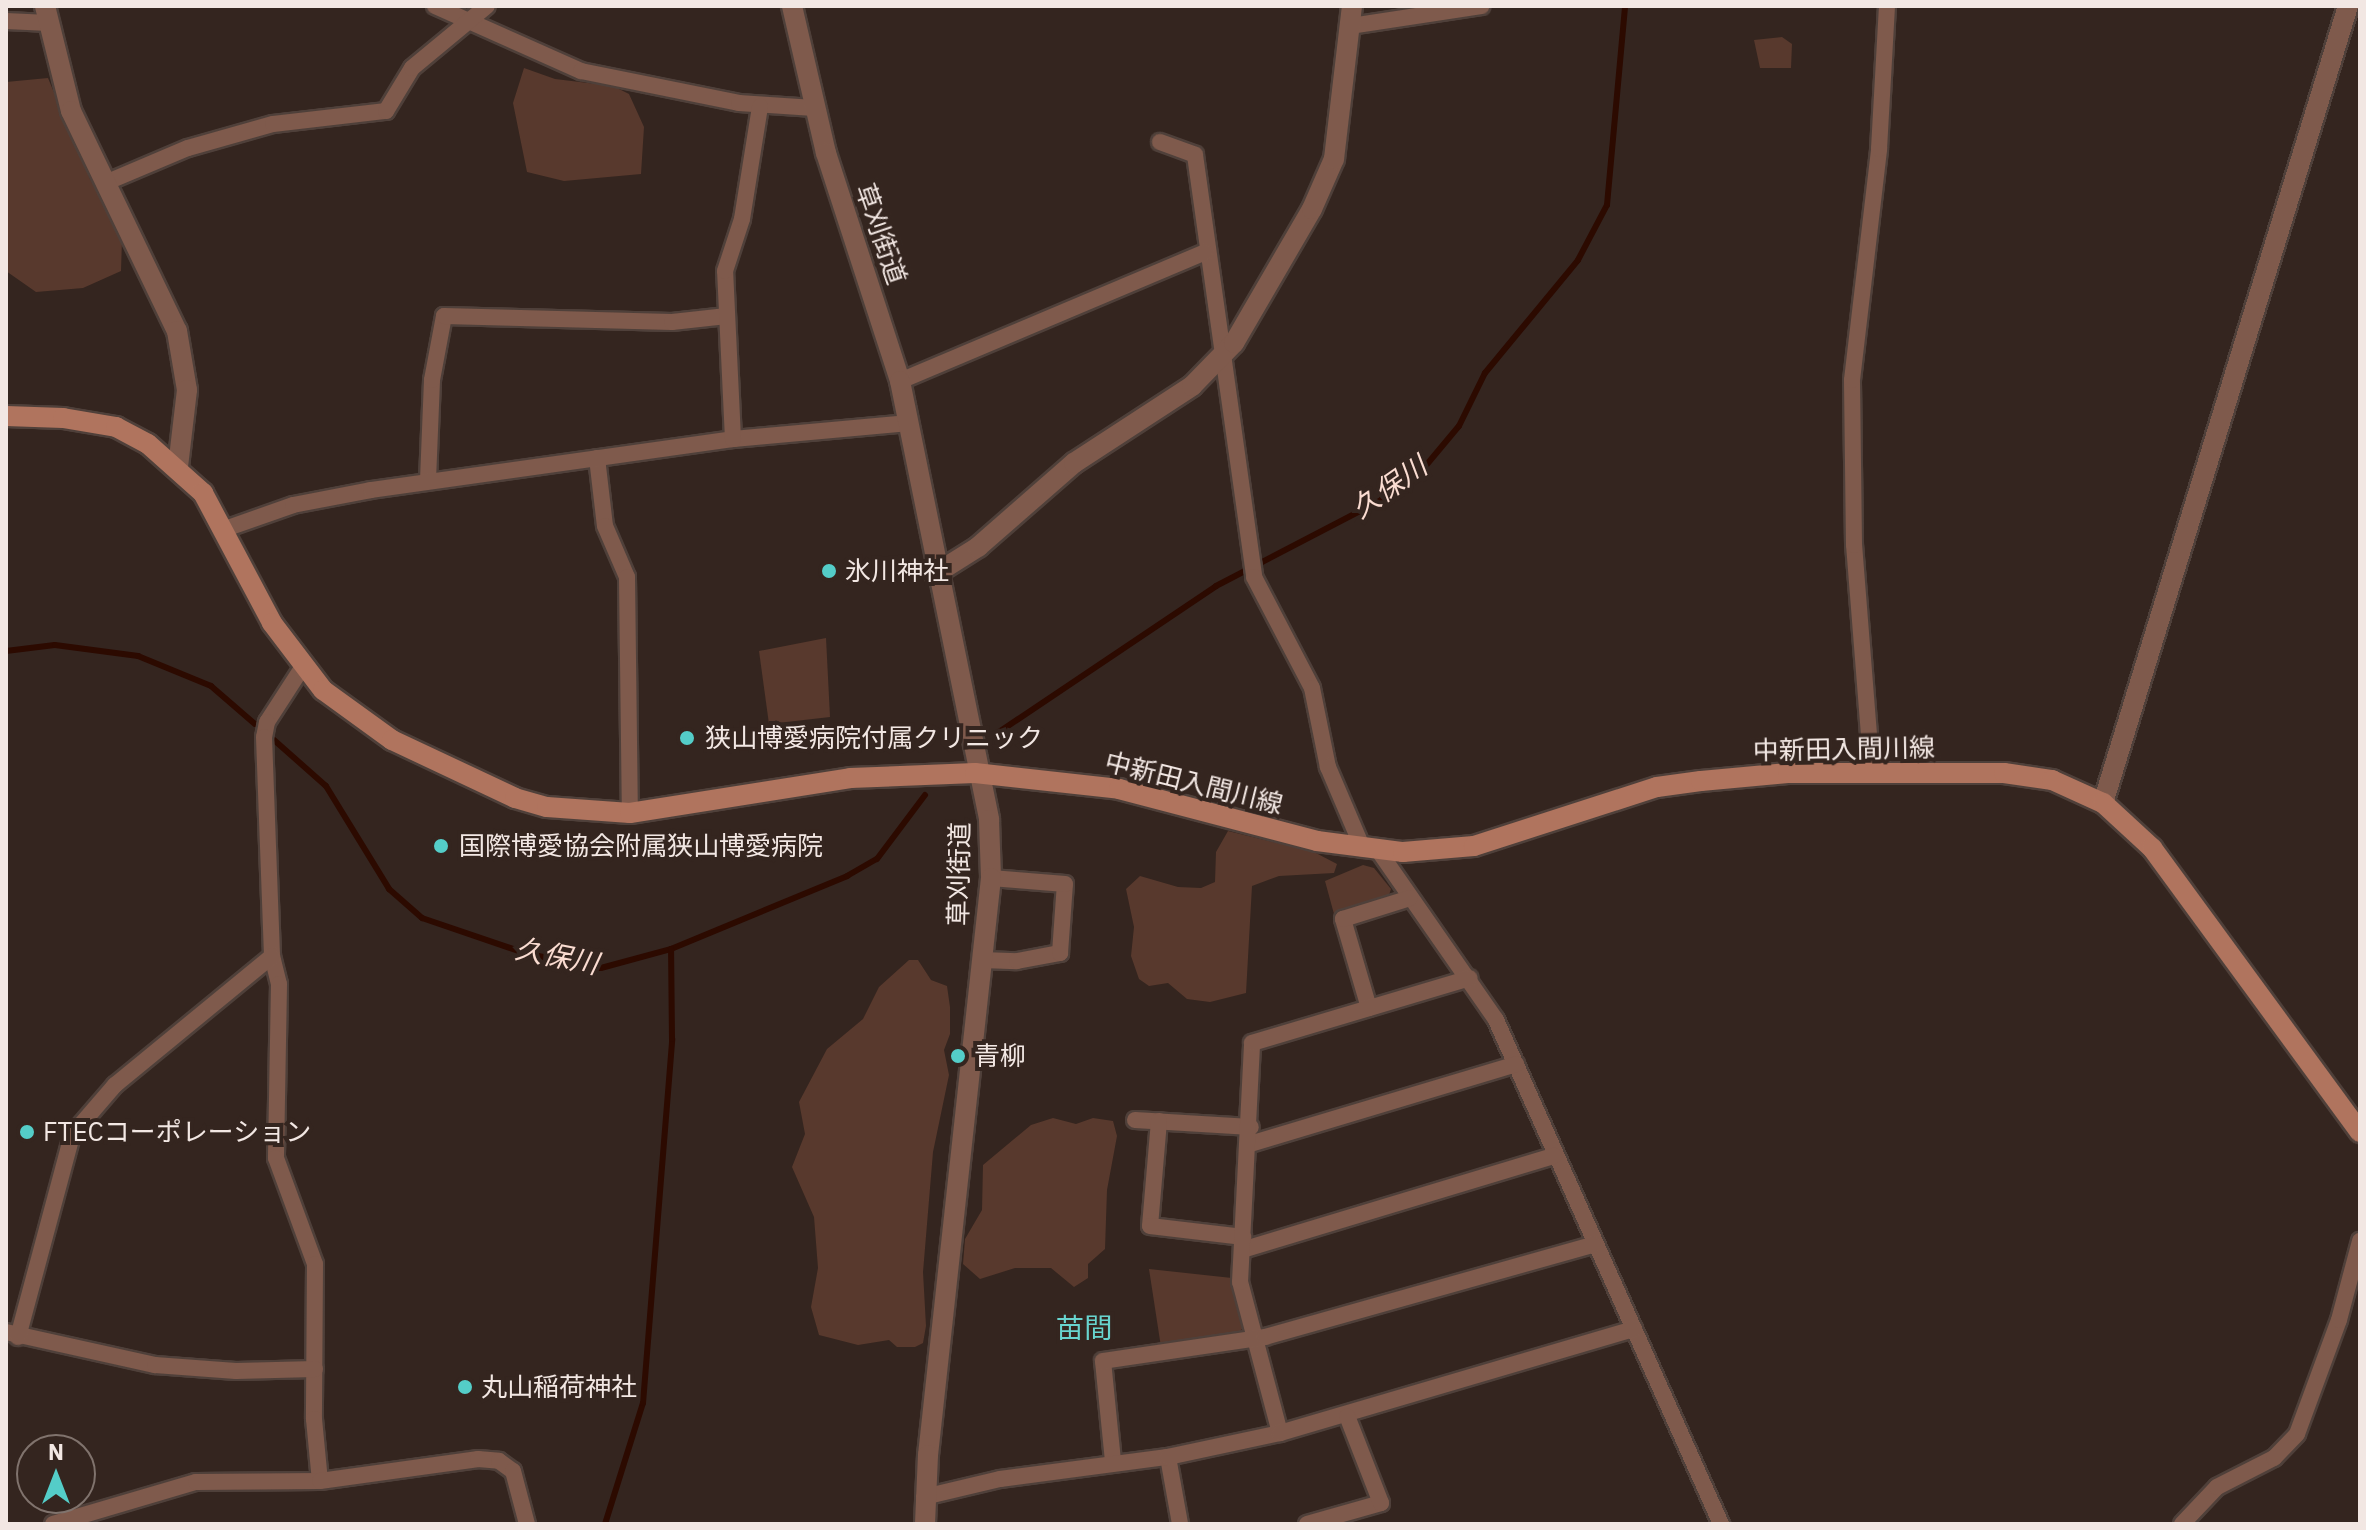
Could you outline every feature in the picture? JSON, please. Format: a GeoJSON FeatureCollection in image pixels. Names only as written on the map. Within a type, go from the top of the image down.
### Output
{"type":"FeatureCollection","features":[{"type":"Feature","properties":{"kind":"main road","name":"中新田入間川線"},"geometry":{"type":"LineString","coordinates":[[6,416],[63,418],[116,427],[178,467],[203,493],[225,529],[258,600],[302,668],[323,690],[392,740],[502,793],[547,807],[630,813],[850,778],[975,773],[1119,789],[1370,850],[1474,846],[1617,799],[1686,783],[1788,773],[2029,775],[2103,803],[2152,848],[2360,1132]]}},
{"type":"Feature","properties":{"kind":"street"},"geometry":{"type":"LineString","coordinates":[[435,6],[581,71],[760,106],[814,108]]}},
{"type":"Feature","properties":{"kind":"street"},"geometry":{"type":"LineString","coordinates":[[105,183],[188,148],[273,124],[386,111],[402,79],[487,6]]}},
{"type":"Feature","properties":{"kind":"street","name":"草刈街道"},"geometry":{"type":"LineString","coordinates":[[792,6],[814,108],[900,381],[975,773],[989,820],[991,878],[924,1497],[925,1524]]}},
{"type":"Feature","properties":{"kind":"street"},"geometry":{"type":"LineString","coordinates":[[935,574],[978,547],[1074,463],[1192,386],[1222,357],[1305,221],[1334,159],[1352,16],[1481,6]]}},
{"type":"Feature","properties":{"kind":"street"},"geometry":{"type":"LineString","coordinates":[[1872,773],[1854,545],[1852,380],[1879,149],[1887,6]]}},
{"type":"Feature","properties":{"kind":"street"},"geometry":{"type":"LineString","coordinates":[[2103,803],[2348,6]]}},
{"type":"Feature","properties":{"kind":"street"},"geometry":{"type":"LineString","coordinates":[[6,21],[47,14],[62,84],[105,183],[177,331],[187,390],[178,467]]}},
{"type":"Feature","properties":{"kind":"street"},"geometry":{"type":"LineString","coordinates":[[733,439],[725,271],[742,219],[760,106]]}},
{"type":"Feature","properties":{"kind":"street"},"geometry":{"type":"LineString","coordinates":[[1160,142],[1195,155],[1205,252],[1246,499],[1248,551],[1254,577],[1312,688],[1328,767],[1370,850],[1470,978],[1516,1064],[1593,1245],[1721,1524]]}},
{"type":"Feature","properties":{"kind":"street"},"geometry":{"type":"LineString","coordinates":[[900,381],[1205,252]]}},
{"type":"Feature","properties":{"kind":"street"},"geometry":{"type":"LineString","coordinates":[[428,480],[432,380],[444,316],[672,322],[727,316]]}},
{"type":"Feature","properties":{"kind":"street"},"geometry":{"type":"LineString","coordinates":[[225,529],[293,505],[428,480],[733,439],[909,423]]}},
{"type":"Feature","properties":{"kind":"street"},"geometry":{"type":"LineString","coordinates":[[597,458],[605,526],[627,577],[630,813]]}},
{"type":"Feature","properties":{"kind":"street"},"geometry":{"type":"LineString","coordinates":[[302,668],[267,722],[264,737],[272,956],[279,984],[276,1158],[315,1264],[315,1369],[320,1481]]}},
{"type":"Feature","properties":{"kind":"street"},"geometry":{"type":"LineString","coordinates":[[982,960],[1017,961],[1060,953],[1065,884],[991,878]]}},
{"type":"Feature","properties":{"kind":"street"},"geometry":{"type":"LineString","coordinates":[[1369,1008],[1343,919],[1410,898]]}},
{"type":"Feature","properties":{"kind":"street"},"geometry":{"type":"LineString","coordinates":[[272,956],[115,1085],[72,1135],[10,1336],[155,1365],[236,1371],[315,1369]]}},
{"type":"Feature","properties":{"kind":"street"},"geometry":{"type":"LineString","coordinates":[[1280,1433],[1240,1282],[1250,1135],[1252,1043],[1470,978]]}},
{"type":"Feature","properties":{"kind":"street"},"geometry":{"type":"LineString","coordinates":[[1135,1120],[1250,1135],[1516,1064]]}},
{"type":"Feature","properties":{"kind":"street"},"geometry":{"type":"LineString","coordinates":[[1159,1121],[1150,1226],[1243,1244],[1554,1156]]}},
{"type":"Feature","properties":{"kind":"street"},"geometry":{"type":"LineString","coordinates":[[2182,1524],[2217,1487],[2274,1458],[2297,1434],[2339,1320],[2360,1241]]}},
{"type":"Feature","properties":{"kind":"street"},"geometry":{"type":"LineString","coordinates":[[1113,1461],[1103,1361],[1254,1338],[1593,1245]]}},
{"type":"Feature","properties":{"kind":"street"},"geometry":{"type":"LineString","coordinates":[[924,1497],[1113,1461],[1168,1457],[1280,1433],[1347,1416],[1634,1329]]}},
{"type":"Feature","properties":{"kind":"street"},"geometry":{"type":"LineString","coordinates":[[1307,1524],[1381,1503],[1347,1416]]}},
{"type":"Feature","properties":{"kind":"street"},"geometry":{"type":"LineString","coordinates":[[1168,1457],[1180,1524]]}},
{"type":"Feature","properties":{"kind":"street"},"geometry":{"type":"LineString","coordinates":[[53,1524],[196,1482],[320,1481],[499,1461],[513,1471],[527,1524]]}},
{"type":"Feature","properties":{"kind":"shaded area"},"geometry":{"type":"Polygon","coordinates":[[[1782,37],[1792,44],[1791,68],[1760,68],[1754,40],[1782,37]]]}},
{"type":"Feature","properties":{"kind":"shaded area"},"geometry":{"type":"Polygon","coordinates":[[[524,68],[555,79],[613,86],[629,94],[644,127],[641,174],[564,181],[527,172],[513,103],[524,68]]]}},
{"type":"Feature","properties":{"kind":"shaded area"},"geometry":{"type":"Polygon","coordinates":[[[48,78],[90,179],[122,239],[121,271],[83,288],[36,292],[6,271],[6,82],[48,78]]]}},
{"type":"Feature","properties":{"kind":"shaded area"},"geometry":{"type":"Polygon","coordinates":[[[826,638],[830,717],[769,724],[759,651],[826,638]]]}},
{"type":"Feature","properties":{"kind":"shaded area"},"geometry":{"type":"Polygon","coordinates":[[[1228,831],[1314,852],[1337,864],[1334,873],[1279,876],[1252,886],[1246,993],[1210,1002],[1187,999],[1168,983],[1149,986],[1139,979],[1131,956],[1134,927],[1126,889],[1140,876],[1178,887],[1201,888],[1215,882],[1216,852],[1228,831]]]}},
{"type":"Feature","properties":{"kind":"shaded area"},"geometry":{"type":"Polygon","coordinates":[[[1363,865],[1374,868],[1391,889],[1388,898],[1334,914],[1325,881],[1363,865]]]}},
{"type":"Feature","properties":{"kind":"shaded area"},"geometry":{"type":"Polygon","coordinates":[[[909,960],[918,960],[931,980],[947,986],[950,1007],[950,1034],[944,1050],[949,1075],[933,1152],[923,1272],[926,1326],[923,1343],[915,1347],[897,1347],[889,1340],[858,1345],[819,1335],[811,1307],[818,1268],[814,1217],[792,1167],[805,1134],[799,1102],[827,1049],[863,1019],[879,987],[909,960]]]}},
{"type":"Feature","properties":{"kind":"shaded area"},"geometry":{"type":"Polygon","coordinates":[[[1053,1118],[1076,1124],[1093,1118],[1113,1121],[1117,1136],[1107,1190],[1105,1249],[1088,1264],[1088,1278],[1074,1287],[1051,1268],[1015,1268],[980,1279],[963,1264],[965,1239],[982,1210],[983,1165],[1031,1125],[1053,1118]]]}},
{"type":"Feature","properties":{"kind":"shaded area"},"geometry":{"type":"Polygon","coordinates":[[[1149,1269],[1232,1278],[1243,1328],[1237,1334],[1161,1347],[1149,1269]]]}},
{"type":"Feature","properties":{"kind":"waterway","name":"久保川"},"geometry":{"type":"LineString","coordinates":[[996,734],[1216,586],[1381,500],[1423,469],[1459,426],[1485,373],[1578,260],[1607,205],[1625,6]]}},
{"type":"Feature","properties":{"kind":"waterway","name":"久保川"},"geometry":{"type":"LineString","coordinates":[[6,651],[55,645],[138,656],[211,686],[255,724]]}},
{"type":"Feature","properties":{"kind":"waterway","name":"久保川"},"geometry":{"type":"LineString","coordinates":[[274,740],[326,786],[389,889],[422,918],[528,954],[601,968],[671,949],[847,876],[877,859],[925,795]]}},
{"type":"Feature","properties":{"kind":"waterway"},"geometry":{"type":"LineString","coordinates":[[605,1524],[643,1403],[672,1039],[671,949]]}},
{"type":"Feature","properties":{"kind":"place","name":"氷川神社"},"geometry":{"type":"Point","coordinates":[829,571]}},
{"type":"Feature","properties":{"kind":"place","name":"狭山博愛病院付属クリニック"},"geometry":{"type":"Point","coordinates":[687,738]}},
{"type":"Feature","properties":{"kind":"place","name":"国際博愛協会附属狭山博愛病院"},"geometry":{"type":"Point","coordinates":[441,846]}},
{"type":"Feature","properties":{"kind":"place","name":"青柳"},"geometry":{"type":"Point","coordinates":[958,1056]}},
{"type":"Feature","properties":{"kind":"place","name":"FTECコーポレーション"},"geometry":{"type":"Point","coordinates":[27,1132]}},
{"type":"Feature","properties":{"kind":"place","name":"丸山稲荷神社"},"geometry":{"type":"Point","coordinates":[465,1387]}},
{"type":"Feature","properties":{"kind":"district","name":"苗間"},"geometry":{"type":"Point","coordinates":[1084,1328]}}]}
